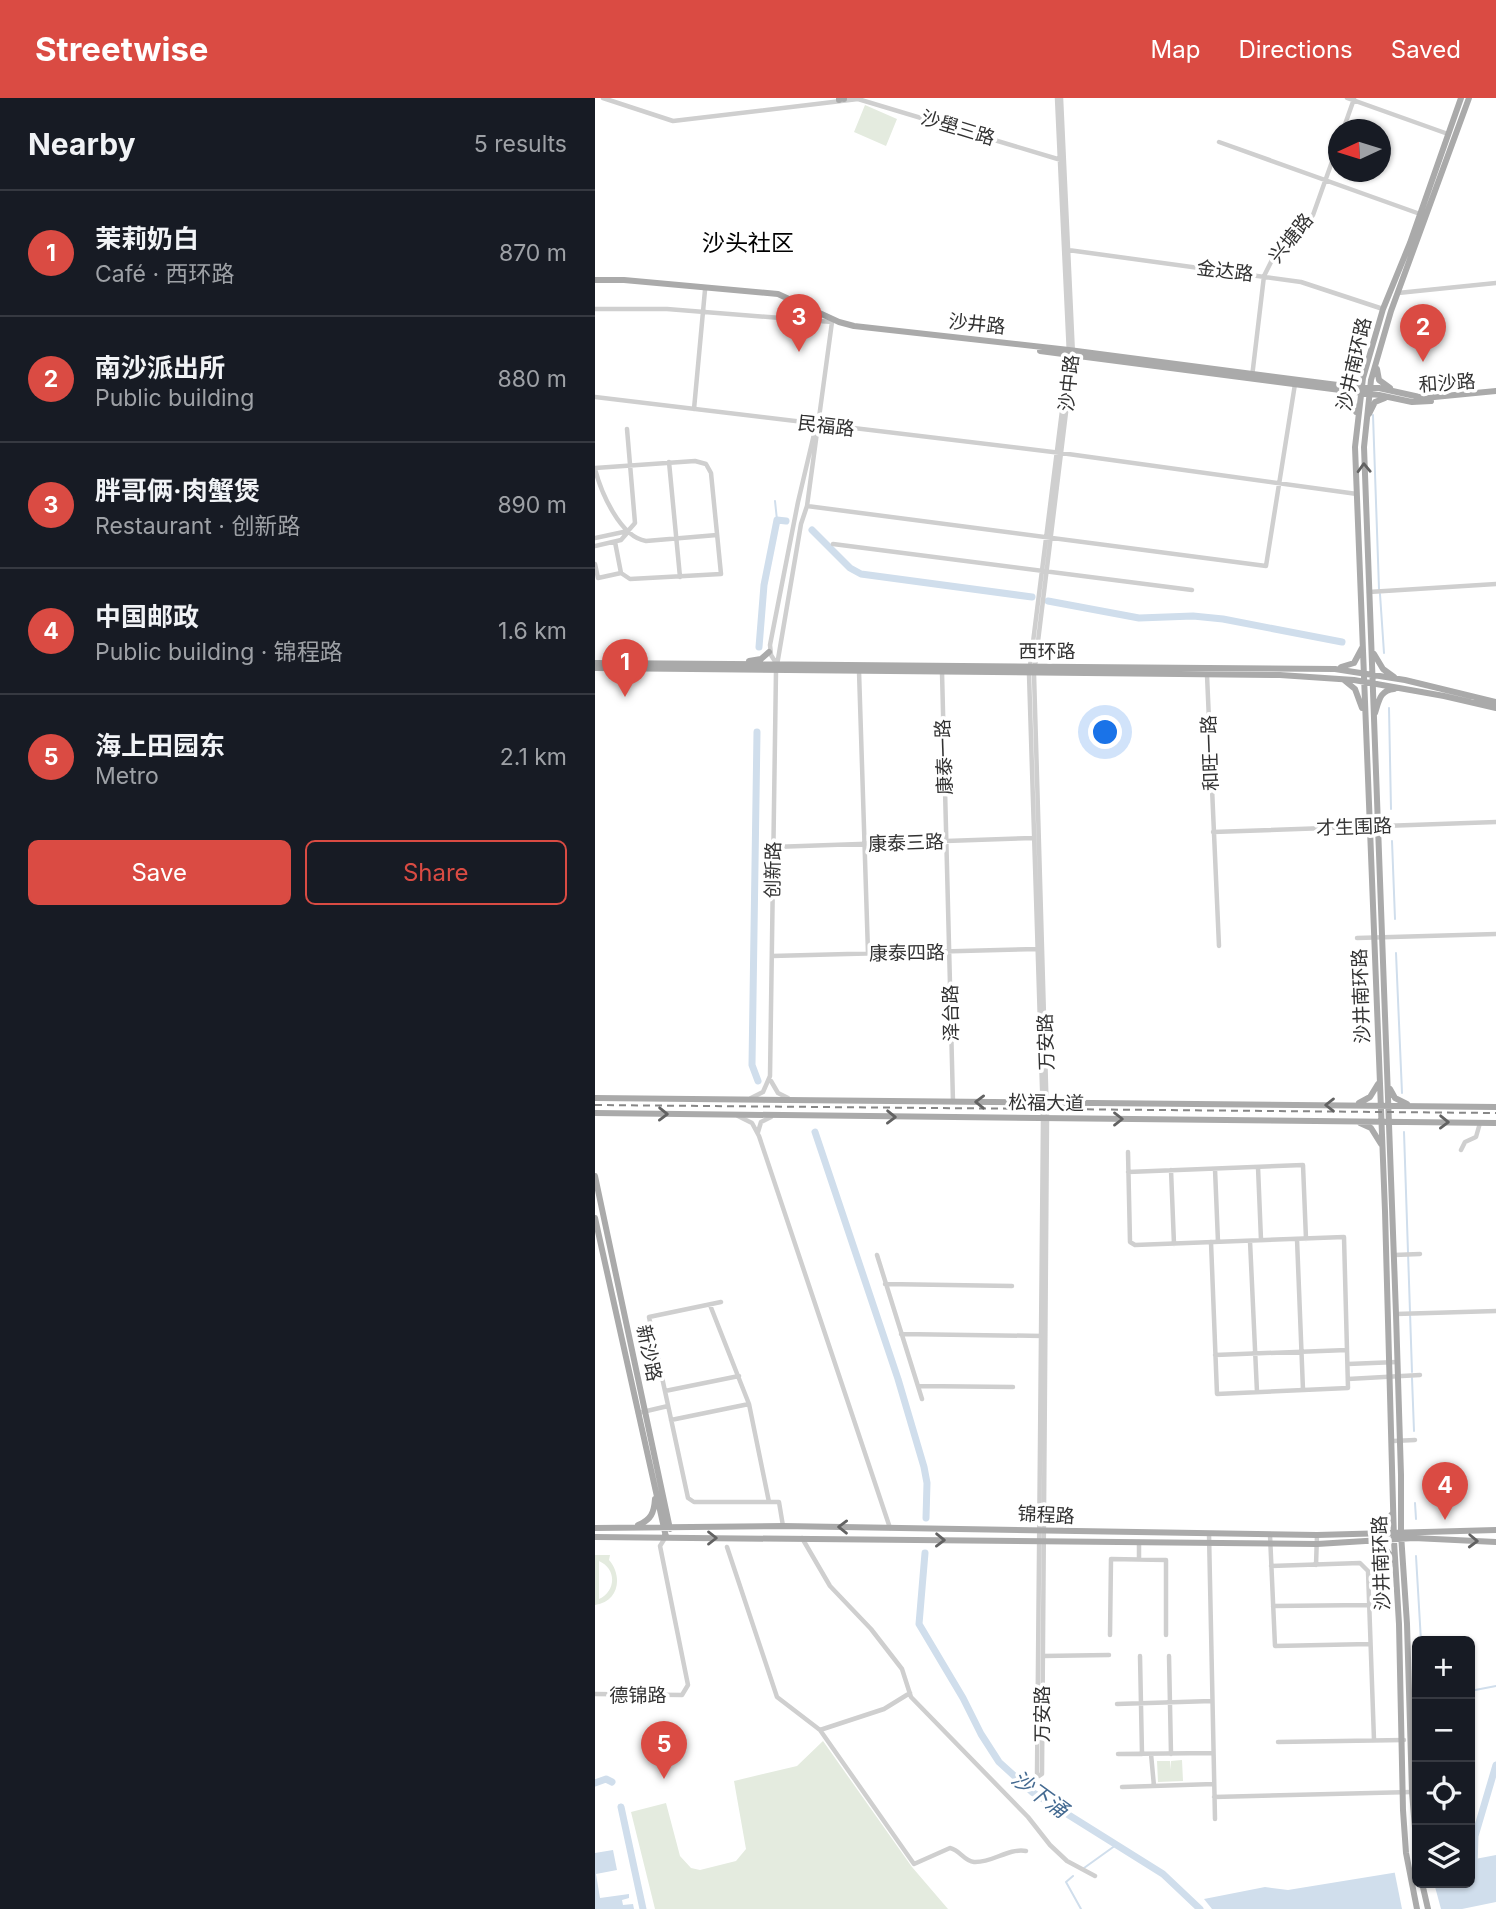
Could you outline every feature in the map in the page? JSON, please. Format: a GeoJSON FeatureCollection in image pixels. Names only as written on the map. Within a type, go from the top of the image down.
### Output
{"type":"FeatureCollection","features":[{"type":"Feature","properties":{"kind":"main road","name":"沙井南环路"},"geometry":{"type":"LineString","coordinates":[[1385,1105],[1380,1075],[1375,826],[1368,643],[1355,461],[1357,419],[1361,391],[1383,309],[1461,98]]}},
{"type":"Feature","properties":{"kind":"main road","name":"沙井南环路"},"geometry":{"type":"LineString","coordinates":[[1368,643],[1376,592],[1365,432],[1369,391],[1398,293],[1469,98]]}},
{"type":"Feature","properties":{"kind":"main road","name":"沙井路"},"geometry":{"type":"LineString","coordinates":[[595,281],[624,279],[778,294],[839,322],[854,326],[1361,391]]}},
{"type":"Feature","properties":{"kind":"main road","name":"沙井路"},"geometry":{"type":"LineString","coordinates":[[595,281],[777,297],[853,329],[1071,353]]}},
{"type":"Feature","properties":{"kind":"main road"},"geometry":{"type":"LineString","coordinates":[[1376,362],[1377,376],[1381,382],[1401,393]]}},
{"type":"Feature","properties":{"kind":"main road","name":"沙井路"},"geometry":{"type":"LineString","coordinates":[[1296,382],[1361,391]]}},
{"type":"Feature","properties":{"kind":"main road"},"geometry":{"type":"LineString","coordinates":[[1334,389],[1352,400],[1357,419]]}},
{"type":"Feature","properties":{"kind":"main road","name":"和沙路"},"geometry":{"type":"LineString","coordinates":[[1361,391],[1401,393],[1424,398],[1496,393]]}},
{"type":"Feature","properties":{"kind":"main road","name":"和沙路"},"geometry":{"type":"LineString","coordinates":[[1369,391],[1418,402],[1496,393]]}},
{"type":"Feature","properties":{"kind":"main road"},"geometry":{"type":"LineString","coordinates":[[1365,432],[1373,404],[1389,397]]}},
{"type":"Feature","properties":{"kind":"main road"},"geometry":{"type":"LineString","coordinates":[[1335,669],[1354,663],[1368,643],[1378,663],[1395,678]]}},
{"type":"Feature","properties":{"kind":"main road"},"geometry":{"type":"LineString","coordinates":[[746,664],[748,661],[761,659],[769,652]]}},
{"type":"Feature","properties":{"kind":"main road","name":"西环路"},"geometry":{"type":"LineString","coordinates":[[595,663],[746,664],[776,668],[859,671],[1032,670],[1280,675],[1368,682],[1496,708]]}},
{"type":"Feature","properties":{"kind":"main road","name":"西环路"},"geometry":{"type":"LineString","coordinates":[[595,668],[1335,669],[1395,678],[1496,702]]}},
{"type":"Feature","properties":{"kind":"main road"},"geometry":{"type":"LineString","coordinates":[[1342,679],[1357,692],[1369,720]]}},
{"type":"Feature","properties":{"kind":"main road"},"geometry":{"type":"LineString","coordinates":[[1369,720],[1383,693],[1403,688]]}},
{"type":"Feature","properties":{"kind":"main road","name":"沙井南环路"},"geometry":{"type":"LineString","coordinates":[[1378,937],[1387,1079],[1383,1155],[1394,1362],[1398,1377],[1396,1562],[1406,1740]]}},
{"type":"Feature","properties":{"kind":"main road"},"geometry":{"type":"LineString","coordinates":[[1353,1105],[1372,1096],[1380,1075]]}},
{"type":"Feature","properties":{"kind":"main road"},"geometry":{"type":"LineString","coordinates":[[1387,1079],[1395,1098],[1416,1106]]}},
{"type":"Feature","properties":{"kind":"main road","name":"松福大道"},"geometry":{"type":"LineString","coordinates":[[595,1095],[610,1098],[1496,1107]]}},
{"type":"Feature","properties":{"kind":"main road","name":"松福大道"},"geometry":{"type":"LineString","coordinates":[[595,1115],[1496,1123]]}},
{"type":"Feature","properties":{"kind":"main road"},"geometry":{"type":"LineString","coordinates":[[1352,1121],[1367,1125],[1373,1130],[1383,1155]]}},
{"type":"Feature","properties":{"kind":"main road","name":"沙井南环路"},"geometry":{"type":"LineString","coordinates":[[1385,1121],[1390,1143],[1396,1314],[1394,1362]]}},
{"type":"Feature","properties":{"kind":"main road"},"geometry":{"type":"LineString","coordinates":[[1390,1143],[1396,1127],[1410,1122]]}},
{"type":"Feature","properties":{"kind":"main road","name":"新沙路"},"geometry":{"type":"LineString","coordinates":[[595,1176],[655,1490],[669,1537]]}},
{"type":"Feature","properties":{"kind":"main road","name":"新沙路"},"geometry":{"type":"LineString","coordinates":[[595,1218],[666,1507],[667,1527]]}},
{"type":"Feature","properties":{"kind":"main road"},"geometry":{"type":"LineString","coordinates":[[635,1527],[650,1518],[654,1510],[655,1490]]}},
{"type":"Feature","properties":{"kind":"main road"},"geometry":{"type":"LineString","coordinates":[[666,1507],[672,1518],[685,1526]]}},
{"type":"Feature","properties":{"kind":"main road"},"geometry":{"type":"LineString","coordinates":[[1396,1562],[1375,1538],[1398,1513],[1417,1535],[1402,1552]]}},
{"type":"Feature","properties":{"kind":"main road","name":"锦程路"},"geometry":{"type":"LineString","coordinates":[[595,1528],[783,1526],[1375,1538]]}},
{"type":"Feature","properties":{"kind":"main road","name":"锦程路"},"geometry":{"type":"LineString","coordinates":[[595,1537],[1317,1544],[1496,1530]]}},
{"type":"Feature","properties":{"kind":"main road","name":"锦程路"},"geometry":{"type":"LineString","coordinates":[[1417,1535],[1496,1542]]}},
{"type":"Feature","properties":{"kind":"main road","name":"沙井南环路"},"geometry":{"type":"LineString","coordinates":[[1398,1537],[1402,1552],[1408,1792],[1406,1853],[1417,1909]]}},
{"type":"Feature","properties":{"kind":"main road","name":"沙井南环路"},"geometry":{"type":"LineString","coordinates":[[1408,1792],[1413,1825]]}},
{"type":"Feature","properties":{"kind":"main road"},"geometry":{"type":"LineString","coordinates":[[1423,1888],[1428,1909]]}},
{"type":"Feature","properties":{"kind":"street","name":"沙壆三路"},"geometry":{"type":"LineString","coordinates":[[603,98],[673,121],[841,99],[859,99],[1062,160]]}},
{"type":"Feature","properties":{"kind":"street","name":"沙中路"},"geometry":{"type":"LineString","coordinates":[[1032,670],[1071,353],[1059,98]]}},
{"type":"Feature","properties":{"kind":"street"},"geometry":{"type":"LineString","coordinates":[[1346,98],[1448,134]]}},
{"type":"Feature","properties":{"kind":"street"},"geometry":{"type":"LineString","coordinates":[[1347,119],[1353,99]]}},
{"type":"Feature","properties":{"kind":"street"},"geometry":{"type":"LineString","coordinates":[[1219,142],[1420,214]]}},
{"type":"Feature","properties":{"kind":"street","name":"兴塘路"},"geometry":{"type":"LineString","coordinates":[[1252,376],[1264,276],[1273,258],[1306,226],[1313,215],[1328,172]]}},
{"type":"Feature","properties":{"kind":"street","name":"金达路"},"geometry":{"type":"LineString","coordinates":[[1067,250],[1301,282],[1383,309]]}},
{"type":"Feature","properties":{"kind":"street"},"geometry":{"type":"LineString","coordinates":[[1398,293],[1496,284]]}},
{"type":"Feature","properties":{"kind":"street"},"geometry":{"type":"LineString","coordinates":[[694,409],[705,290]]}},
{"type":"Feature","properties":{"kind":"street"},"geometry":{"type":"LineString","coordinates":[[595,309],[617,307],[832,322]]}},
{"type":"Feature","properties":{"kind":"street","name":"创新路"},"geometry":{"type":"LineString","coordinates":[[770,1076],[776,668],[801,524],[807,506],[832,322]]}},
{"type":"Feature","properties":{"kind":"street"},"geometry":{"type":"LineString","coordinates":[[807,506],[1266,566],[1296,382]]}},
{"type":"Feature","properties":{"kind":"street","name":"民福路"},"geometry":{"type":"LineString","coordinates":[[595,397],[1058,453],[1357,494]]}},
{"type":"Feature","properties":{"kind":"street","name":"创新路"},"geometry":{"type":"LineString","coordinates":[[776,668],[770,645],[809,448],[819,425]]}},
{"type":"Feature","properties":{"kind":"street"},"geometry":{"type":"LineString","coordinates":[[595,546],[624,538],[635,523],[627,429]]}},
{"type":"Feature","properties":{"kind":"street"},"geometry":{"type":"LineString","coordinates":[[615,542],[621,573],[630,579],[721,574],[711,473],[708,467],[699,461],[595,468],[605,499],[628,531],[641,540],[717,535]]}},
{"type":"Feature","properties":{"kind":"street"},"geometry":{"type":"LineString","coordinates":[[669,462],[680,577]]}},
{"type":"Feature","properties":{"kind":"street"},"geometry":{"type":"LineString","coordinates":[[595,537],[628,531]]}},
{"type":"Feature","properties":{"kind":"street"},"geometry":{"type":"LineString","coordinates":[[833,544],[1192,590]]}},
{"type":"Feature","properties":{"kind":"street"},"geometry":{"type":"LineString","coordinates":[[595,564],[598,578],[621,573]]}},
{"type":"Feature","properties":{"kind":"street"},"geometry":{"type":"LineString","coordinates":[[1376,592],[1496,584]]}},
{"type":"Feature","properties":{"kind":"street","name":"万安路"},"geometry":{"type":"LineString","coordinates":[[1032,670],[1045,1103],[1042,1774],[1039,1776],[1041,1656]]}},
{"type":"Feature","properties":{"kind":"street"},"geometry":{"type":"LineString","coordinates":[[859,671],[868,953]]}},
{"type":"Feature","properties":{"kind":"street","name":"康泰一路"},"geometry":{"type":"LineString","coordinates":[[942,672],[946,841]]}},
{"type":"Feature","properties":{"kind":"street","name":"和旺一路"},"geometry":{"type":"LineString","coordinates":[[1207,675],[1219,946]]}},
{"type":"Feature","properties":{"kind":"street","name":"才生围路"},"geometry":{"type":"LineString","coordinates":[[1213,832],[1496,822]]}},
{"type":"Feature","properties":{"kind":"street","name":"康泰三路"},"geometry":{"type":"LineString","coordinates":[[773,847],[1037,838]]}},
{"type":"Feature","properties":{"kind":"street","name":"泽台路"},"geometry":{"type":"LineString","coordinates":[[946,841],[953,1102]]}},
{"type":"Feature","properties":{"kind":"street"},"geometry":{"type":"LineString","coordinates":[[1357,938],[1496,934]]}},
{"type":"Feature","properties":{"kind":"street","name":"康泰四路"},"geometry":{"type":"LineString","coordinates":[[772,956],[1040,949]]}},
{"type":"Feature","properties":{"kind":"street"},"geometry":{"type":"LineString","coordinates":[[749,1099],[763,1092],[770,1076]]}},
{"type":"Feature","properties":{"kind":"street"},"geometry":{"type":"LineString","coordinates":[[770,1076],[778,1093],[791,1100]]}},
{"type":"Feature","properties":{"kind":"street"},"geometry":{"type":"LineString","coordinates":[[735,1115],[752,1124],[759,1136],[890,1528]]}},
{"type":"Feature","properties":{"kind":"street"},"geometry":{"type":"LineString","coordinates":[[759,1136],[761,1122],[776,1116]]}},
{"type":"Feature","properties":{"kind":"street"},"geometry":{"type":"LineString","coordinates":[[1461,1150],[1465,1142],[1476,1137],[1481,1123]]}},
{"type":"Feature","properties":{"kind":"street"},"geometry":{"type":"LineString","coordinates":[[1128,1152],[1130,1242],[1135,1245],[1261,1240],[1306,1239],[1344,1237],[1348,1388],[1217,1394],[1211,1242]]}},
{"type":"Feature","properties":{"kind":"street"},"geometry":{"type":"LineString","coordinates":[[1128,1172],[1303,1165],[1306,1239]]}},
{"type":"Feature","properties":{"kind":"street"},"geometry":{"type":"LineString","coordinates":[[1258,1167],[1261,1240]]}},
{"type":"Feature","properties":{"kind":"street"},"geometry":{"type":"LineString","coordinates":[[1215,1168],[1218,1242]]}},
{"type":"Feature","properties":{"kind":"street"},"geometry":{"type":"LineString","coordinates":[[1171,1170],[1174,1244]]}},
{"type":"Feature","properties":{"kind":"street"},"geometry":{"type":"LineString","coordinates":[[1297,1239],[1303,1390]]}},
{"type":"Feature","properties":{"kind":"street"},"geometry":{"type":"LineString","coordinates":[[1249,1241],[1257,1392]]}},
{"type":"Feature","properties":{"kind":"street"},"geometry":{"type":"LineString","coordinates":[[1394,1255],[1417,1254]]}},
{"type":"Feature","properties":{"kind":"street"},"geometry":{"type":"LineString","coordinates":[[877,1255],[922,1399]]}},
{"type":"Feature","properties":{"kind":"street"},"geometry":{"type":"LineString","coordinates":[[885,1284],[1012,1286]]}},
{"type":"Feature","properties":{"kind":"street"},"geometry":{"type":"LineString","coordinates":[[721,1302],[649,1317],[688,1498],[694,1502],[779,1503],[783,1526]]}},
{"type":"Feature","properties":{"kind":"street"},"geometry":{"type":"LineString","coordinates":[[710,1304],[749,1404],[769,1502]]}},
{"type":"Feature","properties":{"kind":"street"},"geometry":{"type":"LineString","coordinates":[[1396,1314],[1496,1311]]}},
{"type":"Feature","properties":{"kind":"street"},"geometry":{"type":"LineString","coordinates":[[901,1335],[1044,1336]]}},
{"type":"Feature","properties":{"kind":"street"},"geometry":{"type":"LineString","coordinates":[[1215,1355],[1347,1350]]}},
{"type":"Feature","properties":{"kind":"street"},"geometry":{"type":"LineString","coordinates":[[1348,1364],[1394,1362]]}},
{"type":"Feature","properties":{"kind":"street"},"geometry":{"type":"LineString","coordinates":[[665,1391],[739,1376]]}},
{"type":"Feature","properties":{"kind":"street"},"geometry":{"type":"LineString","coordinates":[[1348,1379],[1420,1376]]}},
{"type":"Feature","properties":{"kind":"street"},"geometry":{"type":"LineString","coordinates":[[918,1386],[1013,1387]]}},
{"type":"Feature","properties":{"kind":"street"},"geometry":{"type":"LineString","coordinates":[[671,1420],[749,1404]]}},
{"type":"Feature","properties":{"kind":"street"},"geometry":{"type":"LineString","coordinates":[[642,1412],[668,1406]]}},
{"type":"Feature","properties":{"kind":"street"},"geometry":{"type":"LineString","coordinates":[[1396,1440],[1415,1440]]}},
{"type":"Feature","properties":{"kind":"street"},"geometry":{"type":"LineString","coordinates":[[1209,1534],[1215,1819]]}},
{"type":"Feature","properties":{"kind":"street"},"geometry":{"type":"LineString","coordinates":[[1270,1535],[1275,1646],[1370,1644]]}},
{"type":"Feature","properties":{"kind":"street"},"geometry":{"type":"LineString","coordinates":[[1316,1565],[1317,1535]]}},
{"type":"Feature","properties":{"kind":"street","name":"德锦路"},"geometry":{"type":"LineString","coordinates":[[595,1695],[682,1695],[688,1685],[660,1546],[669,1537]]}},
{"type":"Feature","properties":{"kind":"street"},"geometry":{"type":"LineString","coordinates":[[802,1538],[829,1586],[871,1629],[902,1669],[909,1693],[918,1704],[1028,1818],[1050,1845],[1067,1861],[1095,1876]]}},
{"type":"Feature","properties":{"kind":"street"},"geometry":{"type":"LineString","coordinates":[[1139,1559],[1140,1542]]}},
{"type":"Feature","properties":{"kind":"street"},"geometry":{"type":"LineString","coordinates":[[727,1547],[777,1697],[820,1730],[914,1864],[950,1848],[973,1862],[1017,1849],[1026,1851]]}},
{"type":"Feature","properties":{"kind":"street"},"geometry":{"type":"LineString","coordinates":[[1110,1635],[1111,1559],[1139,1559],[1166,1560],[1166,1635]]}},
{"type":"Feature","properties":{"kind":"street"},"geometry":{"type":"LineString","coordinates":[[1271,1566],[1360,1563],[1368,1571],[1374,1740]]}},
{"type":"Feature","properties":{"kind":"street"},"geometry":{"type":"LineString","coordinates":[[1273,1606],[1369,1605]]}},
{"type":"Feature","properties":{"kind":"street"},"geometry":{"type":"LineString","coordinates":[[1041,1656],[1109,1656]]}},
{"type":"Feature","properties":{"kind":"street"},"geometry":{"type":"LineString","coordinates":[[1140,1656],[1142,1754]]}},
{"type":"Feature","properties":{"kind":"street"},"geometry":{"type":"LineString","coordinates":[[1169,1656],[1171,1754]]}},
{"type":"Feature","properties":{"kind":"street"},"geometry":{"type":"LineString","coordinates":[[820,1730],[884,1709],[909,1693]]}},
{"type":"Feature","properties":{"kind":"street"},"geometry":{"type":"LineString","coordinates":[[1117,1704],[1212,1701]]}},
{"type":"Feature","properties":{"kind":"street"},"geometry":{"type":"LineString","coordinates":[[1278,1742],[1406,1740]]}},
{"type":"Feature","properties":{"kind":"street"},"geometry":{"type":"LineString","coordinates":[[1118,1754],[1213,1753]]}},
{"type":"Feature","properties":{"kind":"street"},"geometry":{"type":"LineString","coordinates":[[1151,1754],[1154,1786]]}},
{"type":"Feature","properties":{"kind":"street"},"geometry":{"type":"LineString","coordinates":[[1122,1787],[1214,1784]]}},
{"type":"Feature","properties":{"kind":"street"},"geometry":{"type":"LineString","coordinates":[[1214,1797],[1408,1792]]}},
{"type":"Feature","properties":{"kind":"shaded area"},"geometry":{"type":"Polygon","coordinates":[[[865,105],[897,119],[886,146],[854,132],[865,105]]]}},
{"type":"Feature","properties":{"kind":"shaded area"},"geometry":{"type":"Polygon","coordinates":[[[595,1555],[610,1555],[609,1560],[617,1580],[614,1594],[603,1603],[595,1605],[595,1555]],[[599,1561],[599,1599],[611,1586],[611,1574],[599,1561]]]}},
{"type":"Feature","properties":{"kind":"shaded area"},"geometry":{"type":"Polygon","coordinates":[[[823,1741],[912,1867],[948,1909],[655,1909],[631,1812],[666,1803],[680,1856],[691,1868],[700,1870],[736,1861],[746,1849],[734,1781],[797,1766],[823,1741]]]}},
{"type":"Feature","properties":{"kind":"shaded area"},"geometry":{"type":"Polygon","coordinates":[[[1182,1760],[1183,1781],[1158,1782],[1157,1761],[1170,1761],[1171,1770],[1171,1761],[1182,1760]]]}},
{"type":"Feature","properties":{"kind":"water"},"geometry":{"type":"Polygon","coordinates":[[[613,1850],[617,1870],[596,1874],[600,1898],[629,1894],[629,1898],[622,1900],[623,1905],[633,1904],[634,1909],[595,1909],[595,1853],[613,1850]]]}},
{"type":"Feature","properties":{"kind":"water"},"geometry":{"type":"Polygon","coordinates":[[[1496,1855],[1496,1902],[1462,1909],[1212,1909],[1204,1899],[1265,1887],[1288,1890],[1412,1870],[1412,1888],[1475,1888],[1475,1859],[1496,1855]]]}},
{"type":"Feature","properties":{"kind":"pier"},"geometry":{"type":"Polygon","coordinates":[[[1412,1866],[1412,1888],[1435,1888],[1441,1909],[1402,1909],[1394,1869],[1412,1866]]]}},
{"type":"Feature","properties":{"kind":"waterway"},"geometry":{"type":"LineString","coordinates":[[1373,415],[1379,589]]}},
{"type":"Feature","properties":{"kind":"waterway"},"geometry":{"type":"LineString","coordinates":[[775,501],[777,520]]}},
{"type":"Feature","properties":{"kind":"waterway"},"geometry":{"type":"LineString","coordinates":[[759,647],[764,585],[777,520],[786,521]]}},
{"type":"Feature","properties":{"kind":"waterway"},"geometry":{"type":"LineString","coordinates":[[812,530],[850,568],[861,574],[1032,597]]}},
{"type":"Feature","properties":{"kind":"waterway"},"geometry":{"type":"LineString","coordinates":[[1380,594],[1384,653]]}},
{"type":"Feature","properties":{"kind":"waterway"},"geometry":{"type":"LineString","coordinates":[[1048,601],[1139,618],[1193,616],[1223,619],[1342,642]]}},
{"type":"Feature","properties":{"kind":"waterway"},"geometry":{"type":"LineString","coordinates":[[1389,708],[1391,809]]}},
{"type":"Feature","properties":{"kind":"waterway"},"geometry":{"type":"LineString","coordinates":[[757,732],[752,1065],[758,1081]]}},
{"type":"Feature","properties":{"kind":"waterway"},"geometry":{"type":"LineString","coordinates":[[1392,841],[1395,919]]}},
{"type":"Feature","properties":{"kind":"waterway"},"geometry":{"type":"LineString","coordinates":[[1396,953],[1402,1093]]}},
{"type":"Feature","properties":{"kind":"waterway"},"geometry":{"type":"LineString","coordinates":[[815,1132],[898,1379],[924,1467],[927,1483],[926,1518]]}},
{"type":"Feature","properties":{"kind":"waterway"},"geometry":{"type":"LineString","coordinates":[[1404,1132],[1412,1372]]}},
{"type":"Feature","properties":{"kind":"waterway"},"geometry":{"type":"LineString","coordinates":[[1412,1378],[1414,1431]]}},
{"type":"Feature","properties":{"kind":"waterway"},"geometry":{"type":"LineString","coordinates":[[1415,1503],[1416,1519]]}},
{"type":"Feature","properties":{"kind":"waterway","name":"沙下涌"},"geometry":{"type":"LineString","coordinates":[[925,1553],[919,1624],[999,1762],[1032,1792],[1163,1874],[1200,1909]]}},
{"type":"Feature","properties":{"kind":"waterway"},"geometry":{"type":"LineString","coordinates":[[1416,1556],[1421,1636]]}},
{"type":"Feature","properties":{"kind":"waterway"},"geometry":{"type":"LineString","coordinates":[[1475,1690],[1496,1686]]}},
{"type":"Feature","properties":{"kind":"waterway"},"geometry":{"type":"LineString","coordinates":[[1475,1836],[1496,1765]]}},
{"type":"Feature","properties":{"kind":"waterway"},"geometry":{"type":"LineString","coordinates":[[595,1783],[606,1779],[612,1782]]}},
{"type":"Feature","properties":{"kind":"waterway"},"geometry":{"type":"LineString","coordinates":[[621,1807],[643,1909]]}},
{"type":"Feature","properties":{"kind":"waterway"},"geometry":{"type":"LineString","coordinates":[[1084,1868],[1116,1845]]}},
{"type":"Feature","properties":{"kind":"waterway"},"geometry":{"type":"LineString","coordinates":[[1073,1876],[1066,1882],[1081,1909]]}},
{"type":"Feature","properties":{"kind":"railway"},"geometry":{"type":"LineString","coordinates":[[595,1105],[1496,1113]]}},
{"type":"Feature","properties":{"kind":"place","name":"胖哥俩·肉蟹煲"},"geometry":{"type":"Point","coordinates":[799,352]}},
{"type":"Feature","properties":{"kind":"place","name":"南沙派出所"},"geometry":{"type":"Point","coordinates":[1423,362]}},
{"type":"Feature","properties":{"kind":"place","name":"茉莉奶白"},"geometry":{"type":"Point","coordinates":[625,697]}},
{"type":"Feature","properties":{"kind":"place","name":"中国邮政"},"geometry":{"type":"Point","coordinates":[1445,1520]}},
{"type":"Feature","properties":{"kind":"place","name":"海上田园东"},"geometry":{"type":"Point","coordinates":[664,1779]}},
{"type":"Feature","properties":{"kind":"district","name":"沙头社区"},"geometry":{"type":"Point","coordinates":[748,243]}}]}
